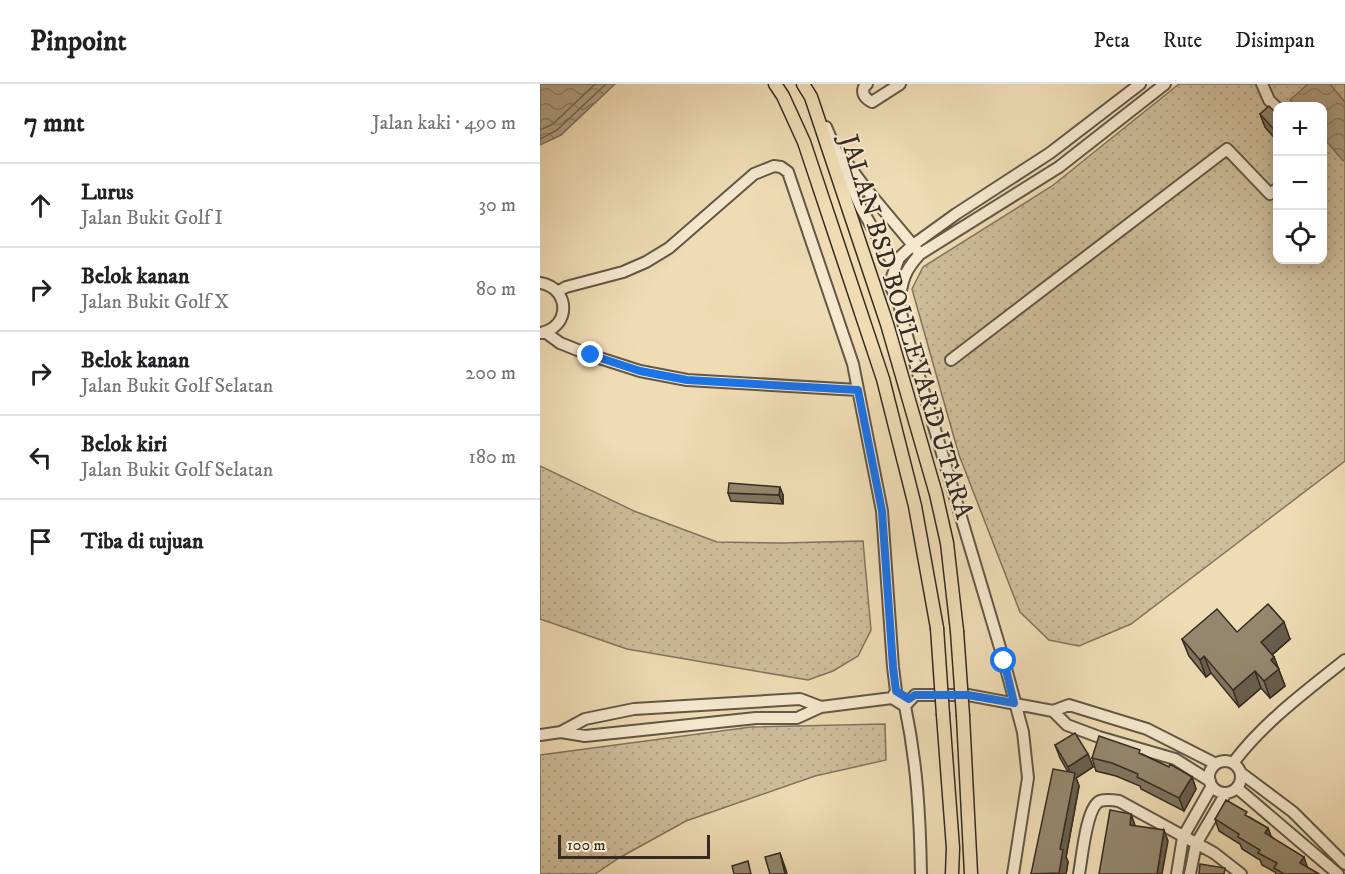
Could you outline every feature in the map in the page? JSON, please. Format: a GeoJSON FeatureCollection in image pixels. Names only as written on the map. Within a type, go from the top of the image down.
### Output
{"type":"FeatureCollection","features":[{"type":"Feature","properties":{"kind":"main road","name":"JALAN BSD BOULEVARD UTARA"},"geometry":{"type":"LineString","coordinates":[[775,84],[804,142],[883,379],[915,506],[937,628],[953,848],[952,874]]}},
{"type":"Feature","properties":{"kind":"main road","name":"JALAN BSD BOULEVARD UTARA"},"geometry":{"type":"LineString","coordinates":[[803,84],[811,97],[887,324],[936,494],[947,543],[957,631],[971,874]]}},
{"type":"Feature","properties":{"kind":"street"},"geometry":{"type":"LineString","coordinates":[[867,84],[863,93],[872,102],[900,84]]}},
{"type":"Feature","properties":{"kind":"street"},"geometry":{"type":"LineString","coordinates":[[899,303],[903,278],[917,250],[956,214],[1050,153],[1140,84]]}},
{"type":"Feature","properties":{"kind":"street"},"geometry":{"type":"LineString","coordinates":[[1013,874],[1028,778],[1023,732],[899,303],[892,289],[895,267],[899,258],[917,250],[1059,167],[1165,84]]}},
{"type":"Feature","properties":{"kind":"street"},"geometry":{"type":"LineString","coordinates":[[1262,84],[1273,104]]}},
{"type":"Feature","properties":{"kind":"street"},"geometry":{"type":"LineString","coordinates":[[811,97],[861,208],[895,267]]}},
{"type":"Feature","properties":{"kind":"street"},"geometry":{"type":"LineString","coordinates":[[951,360],[1227,149],[1270,194],[1273,192]]}},
{"type":"Feature","properties":{"kind":"street"},"geometry":{"type":"LineString","coordinates":[[837,153],[848,163],[866,189],[917,250]]}},
{"type":"Feature","properties":{"kind":"street"},"geometry":{"type":"LineString","coordinates":[[557,292],[573,285],[623,272],[659,255],[754,174],[768,166],[781,166],[788,172],[853,364],[882,511],[894,695]]}},
{"type":"Feature","properties":{"kind":"street"},"geometry":{"type":"LineString","coordinates":[[540,283],[549,285],[557,292],[563,303],[562,315],[556,326],[542,332]]}},
{"type":"Feature","properties":{"kind":"street"},"geometry":{"type":"LineString","coordinates":[[542,332],[560,343],[611,362],[640,371],[687,380],[858,390]]}},
{"type":"Feature","properties":{"kind":"street"},"geometry":{"type":"LineString","coordinates":[[1233,763],[1259,732],[1297,697],[1345,660]]}},
{"type":"Feature","properties":{"kind":"street"},"geometry":{"type":"LineString","coordinates":[[540,735],[561,732],[585,736],[756,718],[797,718],[821,707],[894,695],[907,702]]}},
{"type":"Feature","properties":{"kind":"street"},"geometry":{"type":"LineString","coordinates":[[907,702],[915,695],[968,695],[1053,711],[1070,705],[1147,729],[1216,764]]}},
{"type":"Feature","properties":{"kind":"street"},"geometry":{"type":"LineString","coordinates":[[561,732],[585,719],[634,709],[800,699],[821,707]]}},
{"type":"Feature","properties":{"kind":"street"},"geometry":{"type":"LineString","coordinates":[[756,701],[756,718]]}},
{"type":"Feature","properties":{"kind":"street"},"geometry":{"type":"LineString","coordinates":[[907,702],[920,807],[921,874]]}},
{"type":"Feature","properties":{"kind":"street"},"geometry":{"type":"LineString","coordinates":[[634,709],[637,731]]}},
{"type":"Feature","properties":{"kind":"street"},"geometry":{"type":"LineString","coordinates":[[1053,711],[1067,725],[1099,737],[1175,759],[1211,783],[1220,792],[1226,793],[1237,788],[1241,782],[1241,773]]}},
{"type":"Feature","properties":{"kind":"street"},"geometry":{"type":"LineString","coordinates":[[1176,874],[1183,837],[1211,783],[1209,775],[1216,764],[1224,761],[1233,763],[1241,773],[1293,812],[1345,864]]}},
{"type":"Feature","properties":{"kind":"street"},"geometry":{"type":"LineString","coordinates":[[1237,788],[1338,874]]}},
{"type":"Feature","properties":{"kind":"street"},"geometry":{"type":"LineString","coordinates":[[1190,874],[1196,844],[1226,793]]}},
{"type":"Feature","properties":{"kind":"street"},"geometry":{"type":"LineString","coordinates":[[1079,874],[1088,821],[1094,806],[1098,802],[1108,800],[1119,801],[1214,854],[1242,874]]}},
{"type":"Feature","properties":{"kind":"shaded area"},"geometry":{"type":"Polygon","coordinates":[[[1179,84],[1345,84],[1345,461],[1131,624],[1079,646],[1049,640],[1020,612],[959,455],[912,289],[923,267],[1052,186],[1179,84]]]}},
{"type":"Feature","properties":{"kind":"shaded area"},"geometry":{"type":"Polygon","coordinates":[[[540,466],[634,511],[717,542],[863,541],[871,630],[858,656],[833,671],[808,680],[627,649],[540,619],[540,466]]]}},
{"type":"Feature","properties":{"kind":"shaded area"},"geometry":{"type":"Polygon","coordinates":[[[885,724],[886,760],[815,776],[686,821],[595,874],[540,874],[540,755],[751,727],[885,724]]]}},
{"type":"Feature","properties":{"kind":"water"},"geometry":{"type":"Polygon","coordinates":[[[540,84],[615,84],[561,135],[540,145],[540,84]]]}},
{"type":"Feature","properties":{"kind":"water"},"geometry":{"type":"Polygon","coordinates":[[[1308,84],[1330,84],[1345,102],[1345,159],[1343,161],[1327,142],[1327,102],[1292,102],[1290,100],[1308,84]]]}},
{"type":"Feature","properties":{"kind":"building"},"geometry":{"type":"Polygon","coordinates":[[[1269,106],[1273,110],[1273,128],[1260,114],[1269,106]]]}},
{"type":"Feature","properties":{"kind":"building"},"geometry":{"type":"Polygon","coordinates":[[[729,483],[780,487],[779,495],[728,493],[729,483]]]}},
{"type":"Feature","properties":{"kind":"building"},"geometry":{"type":"Polygon","coordinates":[[[1268,604],[1284,622],[1261,642],[1274,657],[1271,660],[1279,669],[1264,681],[1255,671],[1233,690],[1204,656],[1200,660],[1182,639],[1217,609],[1237,632],[1268,604]]]}},
{"type":"Feature","properties":{"kind":"building"},"geometry":{"type":"Polygon","coordinates":[[[1075,733],[1088,754],[1068,767],[1055,745],[1075,733]]]}},
{"type":"Feature","properties":{"kind":"building"},"geometry":{"type":"Polygon","coordinates":[[[1099,736],[1140,750],[1139,753],[1169,767],[1170,764],[1192,777],[1179,798],[1137,777],[1138,774],[1112,763],[1092,758],[1099,736]]]}},
{"type":"Feature","properties":{"kind":"building"},"geometry":{"type":"Polygon","coordinates":[[[1053,769],[1075,773],[1060,849],[1063,850],[1059,873],[1031,874],[1053,769]]]}},
{"type":"Feature","properties":{"kind":"building"},"geometry":{"type":"Polygon","coordinates":[[[1226,800],[1247,812],[1245,815],[1268,828],[1265,833],[1304,857],[1300,863],[1319,874],[1284,874],[1274,868],[1277,863],[1258,853],[1260,850],[1215,819],[1226,800]]]}},
{"type":"Feature","properties":{"kind":"building"},"geometry":{"type":"Polygon","coordinates":[[[1110,810],[1131,814],[1130,825],[1164,830],[1157,874],[1099,874],[1110,810]]]}},
{"type":"Feature","properties":{"kind":"building"},"geometry":{"type":"Polygon","coordinates":[[[780,853],[785,874],[770,874],[765,857],[780,853]]]}},
{"type":"Feature","properties":{"kind":"building"},"geometry":{"type":"Polygon","coordinates":[[[748,861],[751,874],[734,874],[732,866],[748,861]]]}},
{"type":"Feature","properties":{"kind":"building"},"geometry":{"type":"Polygon","coordinates":[[[1200,864],[1225,868],[1224,874],[1199,874],[1200,864]]]}},
{"type":"Feature","properties":{"kind":"route"},"geometry":{"type":"LineString","coordinates":[[591,355],[640,371],[687,380],[858,390],[882,511],[896,691],[909,699],[915,695],[968,695],[1014,703],[1004,661]]}}]}
